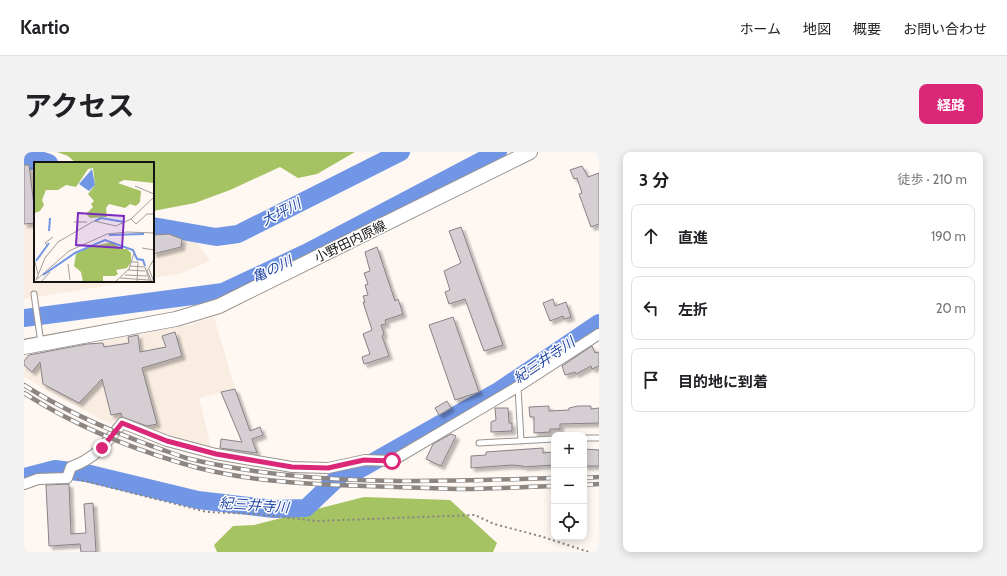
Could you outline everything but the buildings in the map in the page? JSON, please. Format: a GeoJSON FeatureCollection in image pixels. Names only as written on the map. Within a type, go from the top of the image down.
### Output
{"type":"FeatureCollection","features":[{"type":"Feature","properties":{"kind":"main road","name":"小野田内原線"},"geometry":{"type":"LineString","coordinates":[[24,347],[40,339],[176,319],[219,306],[530,152]]}},
{"type":"Feature","properties":{"kind":"street"},"geometry":{"type":"LineString","coordinates":[[24,484],[38,479],[68,473],[86,462],[102,448],[122,423],[167,441],[216,454],[292,467],[328,468],[364,460],[392,461],[518,387],[599,334]]}},
{"type":"Feature","properties":{"kind":"lane"},"geometry":{"type":"LineString","coordinates":[[34,294],[40,339]]}},
{"type":"Feature","properties":{"kind":"lane"},"geometry":{"type":"LineString","coordinates":[[518,387],[521,441]]}},
{"type":"Feature","properties":{"kind":"lane"},"geometry":{"type":"LineString","coordinates":[[587,438],[599,438]]}},
{"type":"Feature","properties":{"kind":"lane"},"geometry":{"type":"LineString","coordinates":[[478,443],[551,440]]}},
{"type":"Feature","properties":{"kind":"path"},"geometry":{"type":"LineString","coordinates":[[68,473],[86,480],[207,512],[317,521],[475,515],[494,524],[540,536],[589,552]]}},
{"type":"Feature","properties":{"kind":"shaded area"},"geometry":{"type":"Polygon","coordinates":[[[28,163],[34,165],[34,282],[128,282],[24,299],[24,164],[28,163]]]}},
{"type":"Feature","properties":{"kind":"shaded area"},"geometry":{"type":"Polygon","coordinates":[[[154,230],[183,234],[195,240],[210,261],[179,274],[154,278],[154,230]]]}},
{"type":"Feature","properties":{"kind":"shaded area"},"geometry":{"type":"Polygon","coordinates":[[[214,317],[235,389],[199,398],[212,451],[119,417],[111,424],[49,392],[24,376],[24,356],[189,325],[214,317]]]}},
{"type":"Feature","properties":{"kind":"green space"},"geometry":{"type":"Polygon","coordinates":[[[57,152],[355,152],[317,174],[298,178],[280,167],[230,190],[195,203],[154,211],[154,162],[75,162],[68,156],[57,152]]]}},
{"type":"Feature","properties":{"kind":"green space"},"geometry":{"type":"Polygon","coordinates":[[[364,497],[450,500],[497,543],[493,552],[217,552],[214,545],[233,526],[254,525],[364,497]]]}},
{"type":"Feature","properties":{"kind":"waterway","name":"大坪川"},"geometry":{"type":"LineString","coordinates":[[154,226],[216,237],[238,234],[401,152]]}},
{"type":"Feature","properties":{"kind":"waterway","name":"亀の川"},"geometry":{"type":"LineString","coordinates":[[24,318],[223,292],[308,252],[498,152]]}},
{"type":"Feature","properties":{"kind":"waterway","name":"大坪川"},"geometry":{"type":"LineString","coordinates":[[24,161],[40,160],[46,162]]}},
{"type":"Feature","properties":{"kind":"waterway","name":"紀三井寺川"},"geometry":{"type":"LineString","coordinates":[[24,477],[55,469],[86,473],[198,500],[274,509],[306,508],[345,471],[357,471],[500,390],[599,323]]}},
{"type":"Feature","properties":{"kind":"railway"},"geometry":{"type":"LineString","coordinates":[[24,385],[69,411],[133,439],[186,458],[231,467],[277,474],[369,480],[462,481],[551,478]]}},
{"type":"Feature","properties":{"kind":"railway"},"geometry":{"type":"LineString","coordinates":[[24,393],[61,415],[100,434],[161,457],[225,474],[295,483],[341,485],[457,489],[551,486]]}},
{"type":"Feature","properties":{"kind":"railway"},"geometry":{"type":"LineString","coordinates":[[587,478],[599,477]]}},
{"type":"Feature","properties":{"kind":"railway"},"geometry":{"type":"LineString","coordinates":[[587,485],[599,484]]}},
{"type":"Feature","properties":{"kind":"route"},"geometry":{"type":"LineString","coordinates":[[102,448],[122,423],[167,441],[216,454],[292,467],[328,468],[364,460],[392,461]]}}]}
